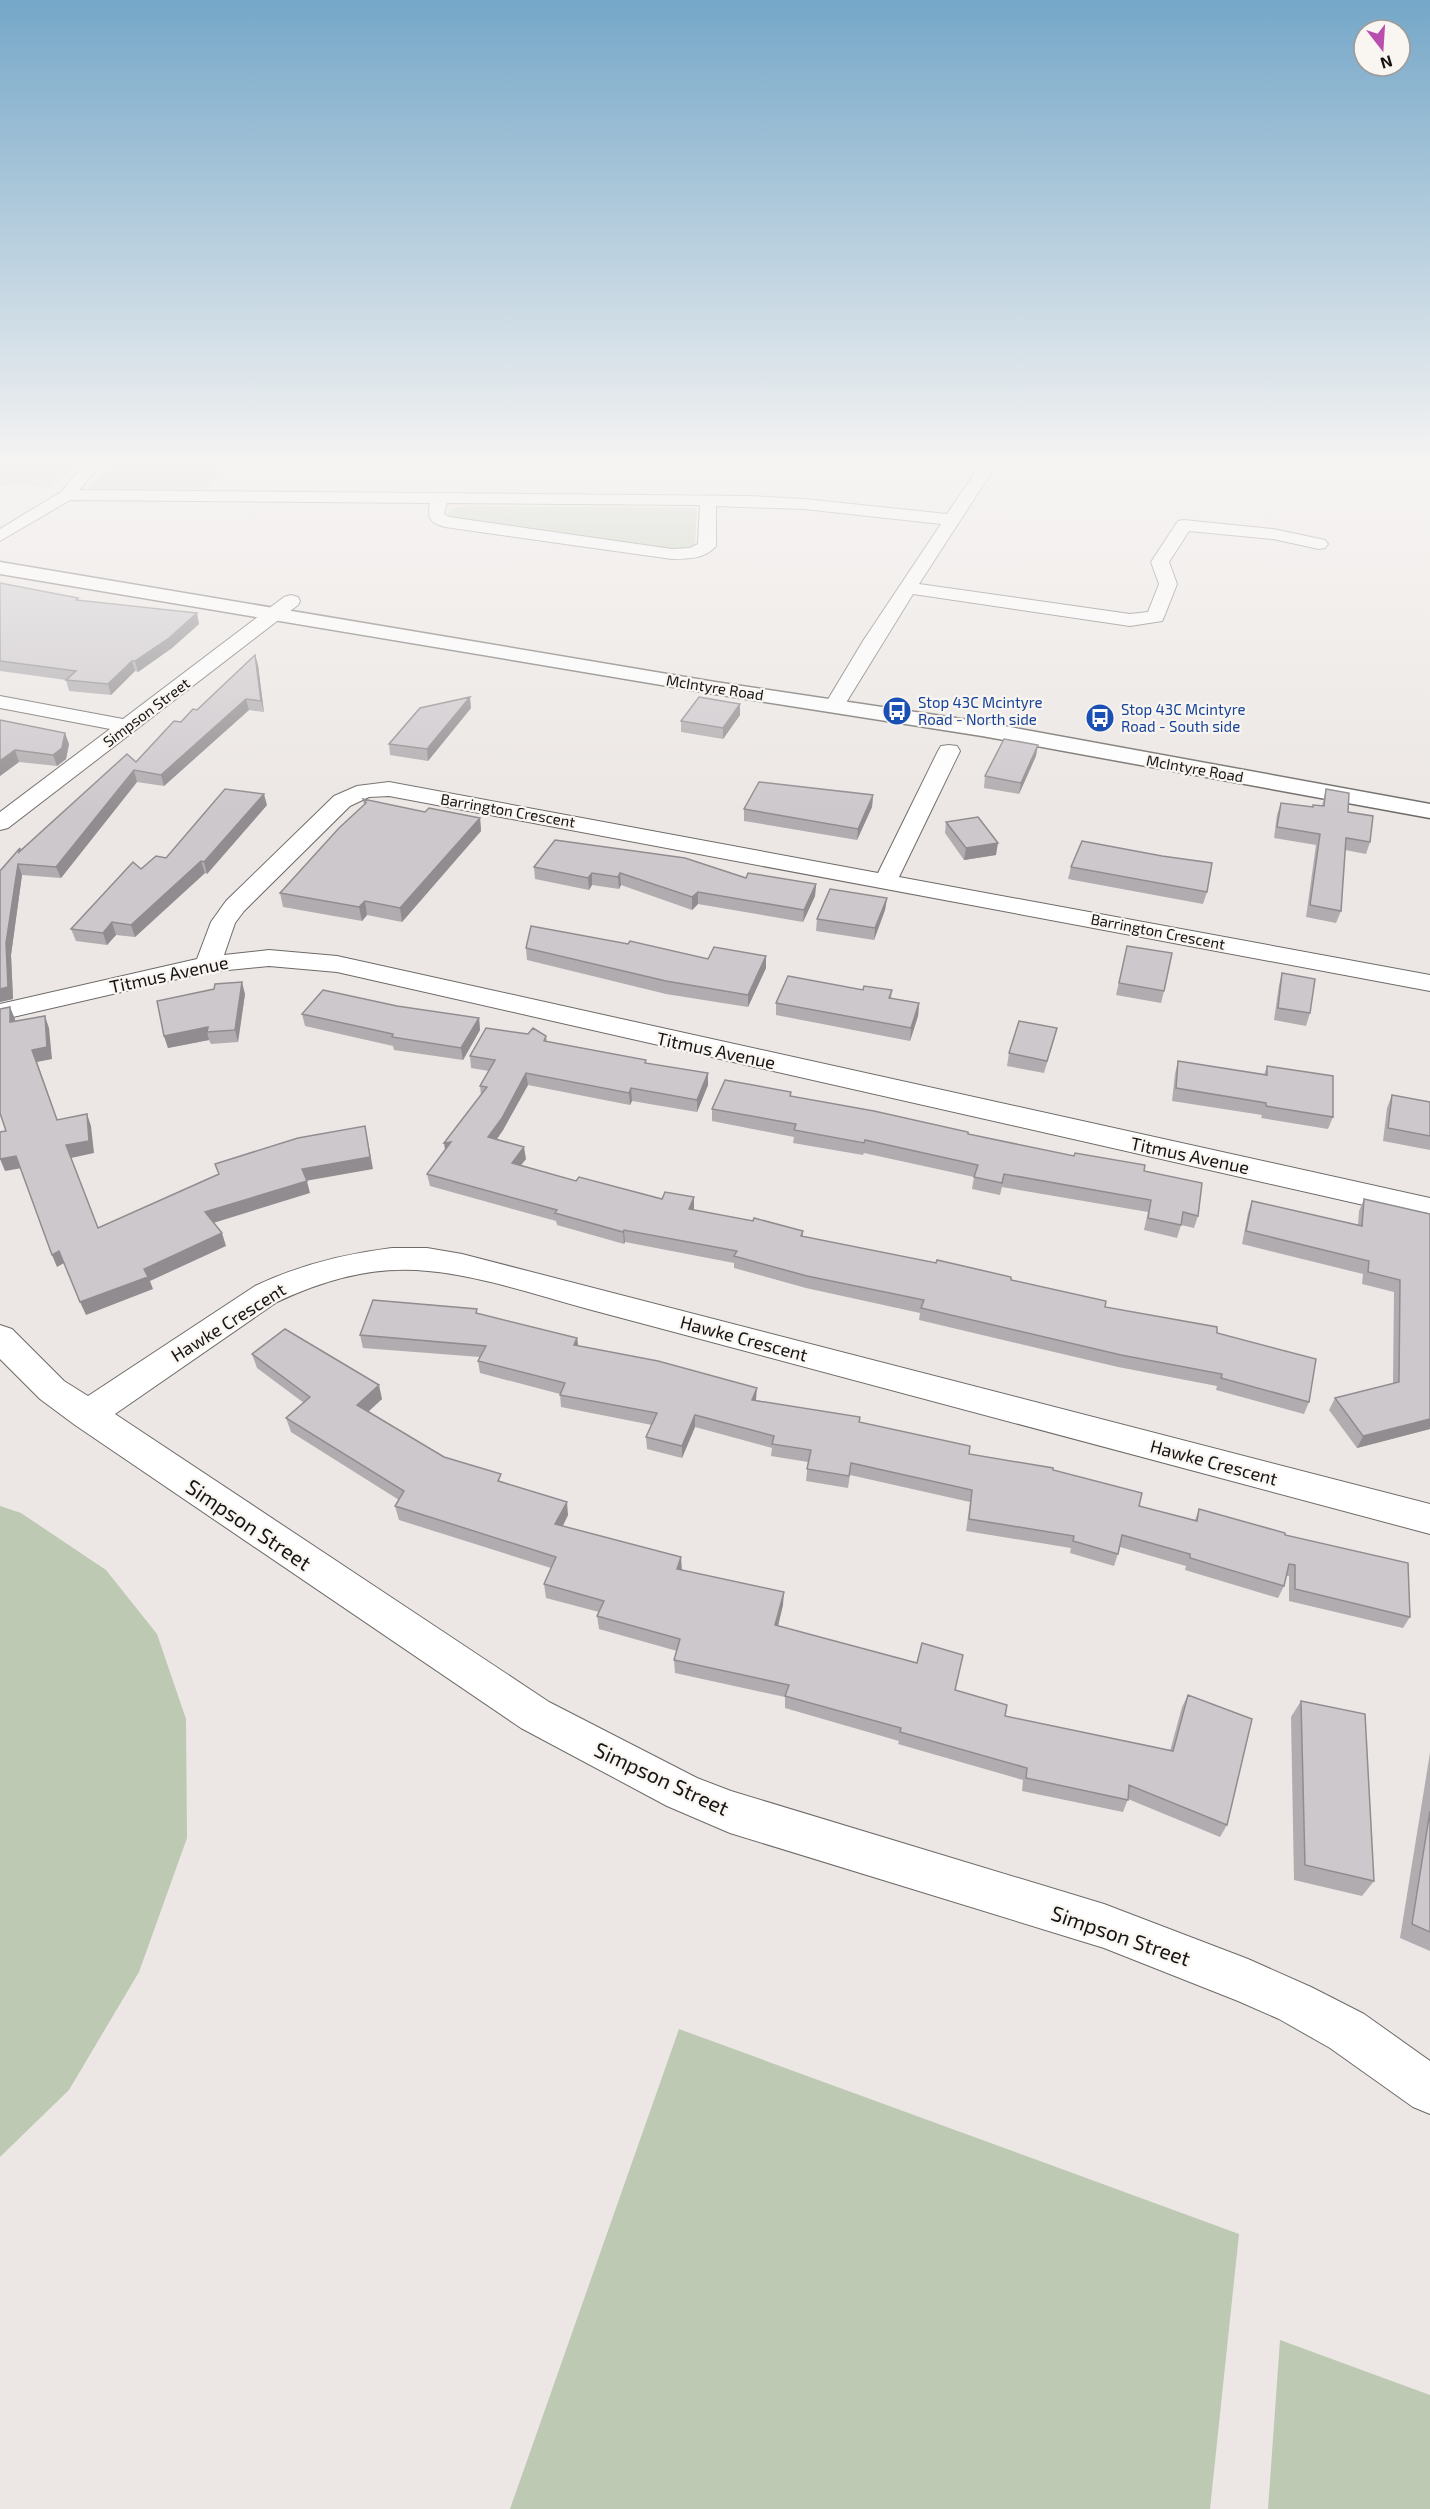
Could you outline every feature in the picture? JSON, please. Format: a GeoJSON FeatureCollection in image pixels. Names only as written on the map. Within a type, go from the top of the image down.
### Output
{"type":"FeatureCollection","features":[{"type":"Feature","properties":{"kind":"main road","name":"McIntyre Road"},"geometry":{"type":"LineString","coordinates":[[66,579],[273,614],[1224,753]]}},
{"type":"Feature","properties":{"kind":"main road","name":"McIntyre Road"},"geometry":{"type":"LineString","coordinates":[[155,579],[840,697],[982,729],[1430,811]]}},
{"type":"Feature","properties":{"kind":"street"},"geometry":{"type":"LineString","coordinates":[[840,697],[914,579]]}},
{"type":"Feature","properties":{"kind":"street"},"geometry":{"type":"LineString","coordinates":[[908,588],[1130,620],[1155,617],[1168,584],[1166,579]]}},
{"type":"Feature","properties":{"kind":"street","name":"Simpson Street"},"geometry":{"type":"LineString","coordinates":[[0,823],[291,601]]}},
{"type":"Feature","properties":{"kind":"street"},"geometry":{"type":"LineString","coordinates":[[0,702],[128,726]]}},
{"type":"Feature","properties":{"kind":"street"},"geometry":{"type":"LineString","coordinates":[[886,880],[949,751]]}},
{"type":"Feature","properties":{"kind":"street","name":"Barrington Crescent"},"geometry":{"type":"LineString","coordinates":[[208,964],[223,922],[235,906],[342,801],[372,790],[405,791],[1430,983]]}},
{"type":"Feature","properties":{"kind":"street","name":"Titmus Avenue"},"geometry":{"type":"LineString","coordinates":[[0,1012],[208,964],[269,958],[337,964],[1430,1209]]}},
{"type":"Feature","properties":{"kind":"street","name":"Hawke Crescent"},"geometry":{"type":"LineString","coordinates":[[87,1415],[245,1307],[293,1281],[321,1271],[366,1261],[427,1259],[462,1265],[588,1297],[1430,1518]]}},
{"type":"Feature","properties":{"kind":"street","name":"Simpson Street"},"geometry":{"type":"LineString","coordinates":[[0,1338],[52,1390],[87,1415],[535,1715],[641,1772],[730,1812],[1104,1926],[1248,1982],[1295,2003],[1347,2031],[1430,2090]]}},
{"type":"Feature","properties":{"kind":"green space"},"geometry":{"type":"Polygon","coordinates":[[[0,1506],[21,1513],[106,1570],[157,1634],[186,1719],[187,1838],[139,1972],[69,2090],[0,2157],[0,1506]]]}},
{"type":"Feature","properties":{"kind":"green space"},"geometry":{"type":"Polygon","coordinates":[[[679,2029],[1239,2234],[1210,2509],[510,2509],[679,2029]]]}},
{"type":"Feature","properties":{"kind":"green space"},"geometry":{"type":"Polygon","coordinates":[[[1280,2340],[1430,2395],[1430,2509],[1268,2509],[1280,2340]]]}},
{"type":"Feature","properties":{"kind":"building"},"geometry":{"type":"Polygon","coordinates":[[[0,583],[78,598],[76,600],[197,613],[169,638],[132,661],[108,684],[66,680],[76,671],[0,661],[0,583]]]}},
{"type":"Feature","properties":{"kind":"building"},"geometry":{"type":"Polygon","coordinates":[[[255,655],[261,701],[246,699],[161,775],[134,770],[56,867],[18,864],[6,943],[8,987],[0,989],[0,871],[20,848],[19,852],[127,754],[136,762],[174,721],[181,722],[193,709],[197,710],[255,655]]]}},
{"type":"Feature","properties":{"kind":"building"},"geometry":{"type":"Polygon","coordinates":[[[470,697],[427,749],[389,744],[420,708],[470,697]]]}},
{"type":"Feature","properties":{"kind":"building"},"geometry":{"type":"Polygon","coordinates":[[[699,697],[740,704],[723,728],[681,721],[699,697]]]}},
{"type":"Feature","properties":{"kind":"building"},"geometry":{"type":"Polygon","coordinates":[[[0,720],[65,733],[62,748],[53,755],[15,750],[0,761],[0,720]]]}},
{"type":"Feature","properties":{"kind":"building"},"geometry":{"type":"Polygon","coordinates":[[[1004,739],[1038,745],[1021,783],[985,776],[1004,739]]]}},
{"type":"Feature","properties":{"kind":"building"},"geometry":{"type":"Polygon","coordinates":[[[759,782],[873,795],[858,829],[744,809],[759,782]]]}},
{"type":"Feature","properties":{"kind":"building"},"geometry":{"type":"Polygon","coordinates":[[[225,789],[264,794],[204,862],[201,861],[131,925],[112,922],[103,933],[71,929],[133,862],[141,869],[156,856],[166,858],[225,789]]]}},
{"type":"Feature","properties":{"kind":"building"},"geometry":{"type":"Polygon","coordinates":[[[1326,789],[1349,793],[1348,812],[1373,816],[1370,842],[1346,838],[1341,911],[1310,905],[1320,834],[1277,827],[1281,803],[1324,806],[1326,789]]]}},
{"type":"Feature","properties":{"kind":"building"},"geometry":{"type":"Polygon","coordinates":[[[363,799],[425,812],[429,808],[480,818],[400,908],[365,901],[359,907],[280,893],[339,828],[366,803],[363,799]]]}},
{"type":"Feature","properties":{"kind":"building"},"geometry":{"type":"Polygon","coordinates":[[[978,817],[998,843],[966,848],[946,822],[978,817]]]}},
{"type":"Feature","properties":{"kind":"building"},"geometry":{"type":"Polygon","coordinates":[[[555,840],[685,858],[746,878],[748,873],[816,884],[804,910],[698,892],[692,897],[620,873],[618,877],[592,873],[588,878],[534,867],[555,840]]]}},
{"type":"Feature","properties":{"kind":"building"},"geometry":{"type":"Polygon","coordinates":[[[1082,841],[1212,863],[1207,892],[1071,867],[1082,841]]]}},
{"type":"Feature","properties":{"kind":"building"},"geometry":{"type":"Polygon","coordinates":[[[830,889],[887,898],[875,928],[817,919],[830,889]]]}},
{"type":"Feature","properties":{"kind":"building"},"geometry":{"type":"Polygon","coordinates":[[[531,926],[628,944],[630,941],[708,959],[714,947],[766,956],[748,995],[666,981],[526,948],[531,926]]]}},
{"type":"Feature","properties":{"kind":"building"},"geometry":{"type":"Polygon","coordinates":[[[1127,946],[1172,953],[1164,991],[1119,983],[1127,946]]]}},
{"type":"Feature","properties":{"kind":"building"},"geometry":{"type":"Polygon","coordinates":[[[1282,973],[1315,979],[1310,1013],[1278,1008],[1282,973]]]}},
{"type":"Feature","properties":{"kind":"building"},"geometry":{"type":"Polygon","coordinates":[[[788,976],[863,990],[864,986],[892,990],[889,998],[919,1003],[911,1028],[776,1003],[788,976]]]}},
{"type":"Feature","properties":{"kind":"building"},"geometry":{"type":"Polygon","coordinates":[[[242,982],[235,1030],[207,1032],[208,1027],[164,1036],[157,1001],[214,989],[215,984],[242,982]]]}},
{"type":"Feature","properties":{"kind":"building"},"geometry":{"type":"Polygon","coordinates":[[[323,990],[397,1006],[479,1018],[461,1048],[392,1037],[393,1034],[302,1014],[323,990]]]}},
{"type":"Feature","properties":{"kind":"building"},"geometry":{"type":"Polygon","coordinates":[[[10,1007],[10,1022],[45,1016],[47,1047],[32,1050],[57,1120],[87,1114],[89,1141],[66,1145],[98,1228],[219,1174],[215,1164],[298,1138],[365,1126],[370,1157],[302,1169],[307,1181],[205,1212],[222,1233],[144,1269],[148,1277],[80,1302],[59,1251],[52,1255],[16,1156],[0,1159],[0,1132],[6,1131],[0,1113],[0,1009],[10,1007]]]}},
{"type":"Feature","properties":{"kind":"building"},"geometry":{"type":"Polygon","coordinates":[[[1019,1021],[1057,1028],[1047,1061],[1009,1053],[1019,1021]]]}},
{"type":"Feature","properties":{"kind":"building"},"geometry":{"type":"Polygon","coordinates":[[[486,1028],[528,1034],[533,1028],[546,1036],[544,1041],[646,1060],[645,1063],[708,1073],[697,1100],[631,1088],[629,1093],[526,1073],[502,1118],[488,1137],[524,1147],[512,1163],[576,1181],[579,1177],[662,1199],[665,1192],[694,1197],[689,1209],[753,1221],[754,1218],[803,1231],[801,1236],[936,1263],[937,1260],[1011,1277],[1011,1280],[1106,1301],[1105,1307],[1217,1327],[1217,1333],[1316,1359],[1309,1402],[1221,1378],[1222,1374],[1121,1355],[921,1308],[924,1300],[807,1276],[734,1256],[737,1251],[624,1230],[623,1232],[555,1213],[557,1210],[427,1174],[451,1142],[444,1143],[487,1087],[480,1086],[495,1060],[470,1056],[486,1028]]]}},
{"type":"Feature","properties":{"kind":"building"},"geometry":{"type":"Polygon","coordinates":[[[1178,1061],[1267,1075],[1267,1066],[1333,1076],[1333,1117],[1176,1088],[1178,1061]]]}},
{"type":"Feature","properties":{"kind":"building"},"geometry":{"type":"Polygon","coordinates":[[[725,1080],[791,1092],[790,1096],[874,1111],[968,1132],[968,1134],[1074,1156],[1075,1153],[1145,1165],[1144,1171],[1202,1183],[1198,1216],[1183,1212],[1181,1225],[1148,1218],[1151,1200],[1004,1174],[1002,1183],[974,1177],[978,1165],[865,1140],[864,1143],[794,1130],[796,1124],[712,1109],[725,1080]]]}},
{"type":"Feature","properties":{"kind":"building"},"geometry":{"type":"Polygon","coordinates":[[[1392,1095],[1430,1102],[1430,1136],[1388,1128],[1392,1095]]]}},
{"type":"Feature","properties":{"kind":"building"},"geometry":{"type":"Polygon","coordinates":[[[1364,1199],[1430,1214],[1430,1419],[1363,1436],[1335,1398],[1399,1382],[1400,1280],[1368,1272],[1369,1261],[1246,1231],[1252,1201],[1362,1226],[1364,1199]]]}},
{"type":"Feature","properties":{"kind":"building"},"geometry":{"type":"Polygon","coordinates":[[[373,1300],[477,1309],[476,1313],[577,1338],[574,1345],[658,1361],[757,1388],[752,1400],[860,1417],[859,1422],[970,1446],[969,1454],[1053,1468],[1053,1470],[1142,1493],[1139,1506],[1197,1521],[1199,1509],[1285,1533],[1285,1535],[1408,1563],[1410,1617],[1295,1589],[1295,1565],[1289,1564],[1284,1586],[1190,1558],[1190,1554],[1122,1535],[1118,1554],[1073,1541],[1074,1536],[969,1519],[972,1490],[851,1463],[849,1476],[807,1469],[811,1450],[772,1444],[774,1436],[695,1415],[682,1446],[646,1437],[657,1413],[560,1395],[565,1383],[478,1361],[486,1346],[360,1335],[373,1300]]]}},
{"type":"Feature","properties":{"kind":"building"},"geometry":{"type":"Polygon","coordinates":[[[285,1329],[379,1385],[357,1405],[444,1457],[501,1474],[498,1481],[567,1502],[555,1524],[681,1557],[677,1569],[784,1592],[775,1625],[917,1663],[922,1643],[963,1655],[955,1690],[1007,1705],[1005,1716],[1173,1751],[1188,1695],[1252,1719],[1227,1825],[1129,1785],[1128,1800],[1026,1778],[1027,1768],[900,1732],[901,1728],[785,1696],[789,1685],[674,1660],[680,1639],[597,1616],[604,1601],[544,1584],[556,1557],[395,1506],[404,1491],[286,1418],[310,1397],[252,1354],[285,1329]]]}},
{"type":"Feature","properties":{"kind":"building"},"geometry":{"type":"Polygon","coordinates":[[[1301,1701],[1365,1714],[1374,1881],[1305,1865],[1301,1701]]]}},
{"type":"Feature","properties":{"kind":"building"},"geometry":{"type":"Polygon","coordinates":[[[1430,1811],[1430,1932],[1412,1924],[1430,1811]]]}},
{"type":"Feature","properties":{"kind":"place","name":"Stop 43C Mcintyre Road - North side"},"geometry":{"type":"Point","coordinates":[897,711]}},
{"type":"Feature","properties":{"kind":"place","name":"Stop 43C Mcintyre Road - South side"},"geometry":{"type":"Point","coordinates":[1100,718]}}]}
